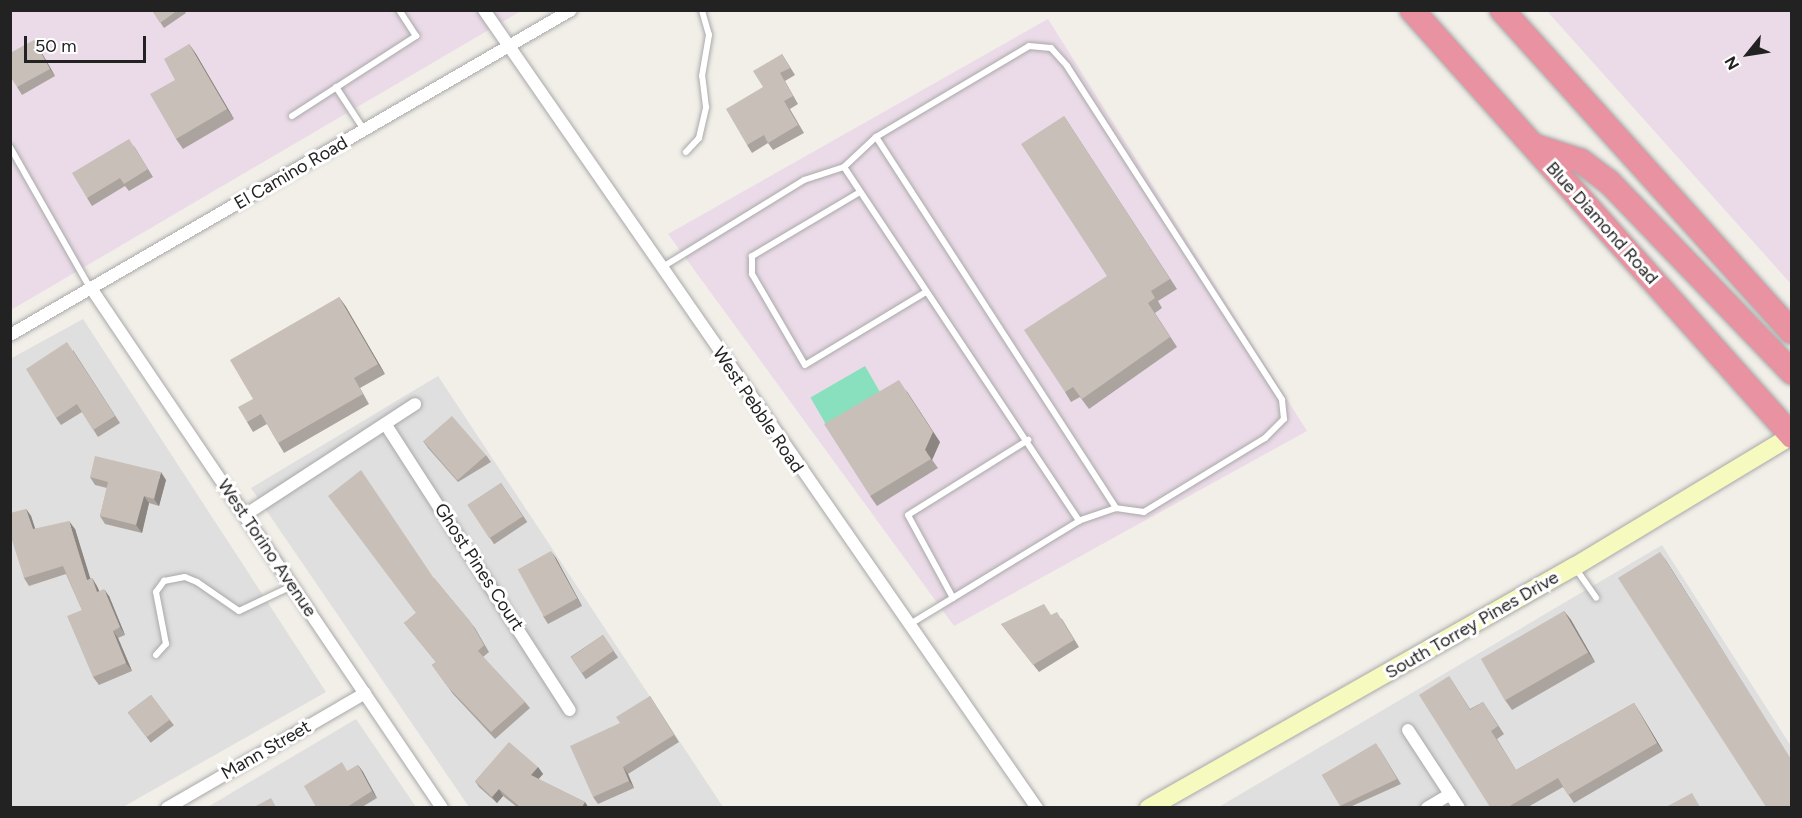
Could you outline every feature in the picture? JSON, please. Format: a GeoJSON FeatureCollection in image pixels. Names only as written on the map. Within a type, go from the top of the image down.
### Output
{"type":"FeatureCollection","features":[{"type":"Feature","properties":{"kind":"highway","name":"Blue Diamond Road"},"geometry":{"type":"LineString","coordinates":[[1412,10],[1791,436]]}},
{"type":"Feature","properties":{"kind":"highway"},"geometry":{"type":"LineString","coordinates":[[1502,10],[1791,332]]}},
{"type":"Feature","properties":{"kind":"highway"},"geometry":{"type":"LineString","coordinates":[[1534,146],[1581,161],[1609,182],[1791,372]]}},
{"type":"Feature","properties":{"kind":"street","name":"West Pebble Road"},"geometry":{"type":"LineString","coordinates":[[484,10],[906,626],[1037,807]]}},
{"type":"Feature","properties":{"kind":"street","name":"El Camino Road"},"geometry":{"type":"LineString","coordinates":[[10,334],[571,10]]}},
{"type":"Feature","properties":{"kind":"street","name":"West Torino Avenue"},"geometry":{"type":"LineString","coordinates":[[91,288],[442,807]]}},
{"type":"Feature","properties":{"kind":"street"},"geometry":{"type":"LineString","coordinates":[[244,515],[386,425],[415,404]]}},
{"type":"Feature","properties":{"kind":"street","name":"Ghost Pines Court"},"geometry":{"type":"LineString","coordinates":[[386,425],[570,710]]}},
{"type":"Feature","properties":{"kind":"street","name":"South Torrey Pines Drive"},"geometry":{"type":"LineString","coordinates":[[1149,807],[1574,567],[1791,436]]}},
{"type":"Feature","properties":{"kind":"street","name":"Mann Street"},"geometry":{"type":"LineString","coordinates":[[167,807],[365,693]]}},
{"type":"Feature","properties":{"kind":"street"},"geometry":{"type":"LineString","coordinates":[[1408,729],[1459,807]]}},
{"type":"Feature","properties":{"kind":"street"},"geometry":{"type":"LineString","coordinates":[[1427,807],[1450,794]]}},
{"type":"Feature","properties":{"kind":"lane"},"geometry":{"type":"LineString","coordinates":[[292,116],[416,36],[399,10]]}},
{"type":"Feature","properties":{"kind":"lane"},"geometry":{"type":"LineString","coordinates":[[686,152],[699,138],[706,107],[702,76],[710,35],[702,10]]}},
{"type":"Feature","properties":{"kind":"lane"},"geometry":{"type":"LineString","coordinates":[[661,269],[804,180],[844,168],[876,136],[1029,46],[1051,48],[1067,66],[1283,409],[1284,419],[1265,438],[1144,513],[1116,508],[1079,521],[906,626]]}},
{"type":"Feature","properties":{"kind":"lane"},"geometry":{"type":"LineString","coordinates":[[336,87],[364,130]]}},
{"type":"Feature","properties":{"kind":"lane"},"geometry":{"type":"LineString","coordinates":[[876,136],[1116,508]]}},
{"type":"Feature","properties":{"kind":"lane"},"geometry":{"type":"LineString","coordinates":[[10,147],[91,288]]}},
{"type":"Feature","properties":{"kind":"lane"},"geometry":{"type":"LineString","coordinates":[[844,168],[1028,440],[1079,521]]}},
{"type":"Feature","properties":{"kind":"lane"},"geometry":{"type":"LineString","coordinates":[[861,192],[752,256],[752,274],[805,365],[926,292]]}},
{"type":"Feature","properties":{"kind":"lane"},"geometry":{"type":"LineString","coordinates":[[953,598],[908,515],[1028,440]]}},
{"type":"Feature","properties":{"kind":"lane"},"geometry":{"type":"LineString","coordinates":[[1574,567],[1596,598]]}},
{"type":"Feature","properties":{"kind":"lane"},"geometry":{"type":"LineString","coordinates":[[156,655],[166,644],[156,592],[164,581],[185,577],[197,582],[239,611],[292,586]]}},
{"type":"Feature","properties":{"kind":"shaded area"},"geometry":{"type":"Polygon","coordinates":[[[11,10],[521,11],[11,310],[11,10]]]}},
{"type":"Feature","properties":{"kind":"shaded area"},"geometry":{"type":"Polygon","coordinates":[[[1547,11],[1791,11],[1791,284],[1547,11]]]}},
{"type":"Feature","properties":{"kind":"shaded area"},"geometry":{"type":"Polygon","coordinates":[[[1048,19],[1307,431],[954,626],[668,234],[1048,19]]]}},
{"type":"Feature","properties":{"kind":"shaded area"},"geometry":{"type":"Polygon","coordinates":[[[83,319],[326,692],[123,807],[11,807],[10,359],[83,319]]]}},
{"type":"Feature","properties":{"kind":"shaded area"},"geometry":{"type":"Polygon","coordinates":[[[438,376],[723,807],[469,807],[251,488],[438,376]]]}},
{"type":"Feature","properties":{"kind":"shaded area"},"geometry":{"type":"Polygon","coordinates":[[[1662,545],[1791,746],[1791,807],[1217,808],[1662,545]]]}},
{"type":"Feature","properties":{"kind":"shaded area"},"geometry":{"type":"Polygon","coordinates":[[[356,719],[416,807],[206,808],[356,719]]]}},
{"type":"Feature","properties":{"kind":"green space"},"geometry":{"type":"Polygon","coordinates":[[[865,366],[883,397],[828,429],[810,398],[865,366]]]}},
{"type":"Feature","properties":{"kind":"building"},"geometry":{"type":"Polygon","coordinates":[[[152,10],[178,10],[160,23],[152,10]]]}},
{"type":"Feature","properties":{"kind":"building"},"geometry":{"type":"Polygon","coordinates":[[[34,40],[50,69],[17,87],[10,76],[10,53],[34,40]]]}},
{"type":"Feature","properties":{"kind":"building"},"geometry":{"type":"Polygon","coordinates":[[[189,44],[227,109],[176,139],[150,94],[175,80],[164,59],[189,44]]]}},
{"type":"Feature","properties":{"kind":"building"},"geometry":{"type":"Polygon","coordinates":[[[782,54],[790,68],[780,73],[793,96],[784,101],[798,125],[768,143],[764,135],[747,145],[726,109],[763,87],[753,71],[782,54]]]}},
{"type":"Feature","properties":{"kind":"building"},"geometry":{"type":"Polygon","coordinates":[[[1064,116],[1170,279],[1151,291],[1155,298],[1148,303],[1170,337],[1082,399],[1073,387],[1065,392],[1024,330],[1107,276],[1021,144],[1064,116]]]}},
{"type":"Feature","properties":{"kind":"building"},"geometry":{"type":"Polygon","coordinates":[[[129,139],[148,169],[124,184],[120,178],[87,198],[72,173],[129,139]]]}},
{"type":"Feature","properties":{"kind":"building"},"geometry":{"type":"Polygon","coordinates":[[[339,297],[378,364],[354,378],[363,394],[278,443],[261,414],[247,422],[238,407],[253,399],[230,360],[339,297]]]}},
{"type":"Feature","properties":{"kind":"building"},"geometry":{"type":"Polygon","coordinates":[[[67,342],[115,416],[93,430],[77,404],[56,418],[26,369],[67,342]]]}},
{"type":"Feature","properties":{"kind":"building"},"geometry":{"type":"Polygon","coordinates":[[[899,380],[933,432],[925,450],[931,459],[870,496],[824,424],[899,380]]]}},
{"type":"Feature","properties":{"kind":"building"},"geometry":{"type":"Polygon","coordinates":[[[452,416],[486,455],[457,480],[423,441],[452,416]]]}},
{"type":"Feature","properties":{"kind":"building"},"geometry":{"type":"Polygon","coordinates":[[[95,456],[161,472],[154,499],[144,496],[136,525],[100,516],[108,482],[90,477],[95,456]]]}},
{"type":"Feature","properties":{"kind":"building"},"geometry":{"type":"Polygon","coordinates":[[[361,470],[433,577],[470,621],[484,645],[478,651],[525,702],[491,732],[448,687],[432,665],[436,662],[404,623],[416,613],[328,496],[361,470]]]}},
{"type":"Feature","properties":{"kind":"building"},"geometry":{"type":"Polygon","coordinates":[[[501,483],[523,517],[489,538],[467,505],[501,483]]]}},
{"type":"Feature","properties":{"kind":"building"},"geometry":{"type":"Polygon","coordinates":[[[26,509],[33,529],[69,521],[87,580],[92,578],[97,592],[104,589],[120,627],[113,631],[126,663],[93,677],[67,616],[82,610],[63,566],[24,578],[10,534],[10,513],[26,509]]]}},
{"type":"Feature","properties":{"kind":"building"},"geometry":{"type":"Polygon","coordinates":[[[551,551],[577,598],[544,617],[518,569],[551,551]]]}},
{"type":"Feature","properties":{"kind":"building"},"geometry":{"type":"Polygon","coordinates":[[[1660,552],[1791,759],[1791,807],[1766,807],[1618,578],[1660,552]]]}},
{"type":"Feature","properties":{"kind":"building"},"geometry":{"type":"Polygon","coordinates":[[[1044,604],[1051,615],[1057,612],[1074,640],[1033,665],[1001,624],[1044,604]]]}},
{"type":"Feature","properties":{"kind":"building"},"geometry":{"type":"Polygon","coordinates":[[[1564,611],[1588,653],[1505,701],[1481,659],[1564,611]]]}},
{"type":"Feature","properties":{"kind":"building"},"geometry":{"type":"Polygon","coordinates":[[[603,635],[614,651],[582,673],[571,657],[603,635]]]}},
{"type":"Feature","properties":{"kind":"building"},"geometry":{"type":"Polygon","coordinates":[[[1449,676],[1470,710],[1483,702],[1498,726],[1491,731],[1516,770],[1634,703],[1657,743],[1568,795],[1558,778],[1508,807],[1490,807],[1419,695],[1449,676]]]}},
{"type":"Feature","properties":{"kind":"building"},"geometry":{"type":"Polygon","coordinates":[[[151,695],[170,720],[146,737],[128,712],[151,695]]]}},
{"type":"Feature","properties":{"kind":"building"},"geometry":{"type":"Polygon","coordinates":[[[650,696],[674,735],[623,767],[629,781],[593,797],[570,746],[620,723],[616,717],[650,696]]]}},
{"type":"Feature","properties":{"kind":"building"},"geometry":{"type":"Polygon","coordinates":[[[509,742],[538,767],[531,775],[585,802],[582,807],[520,807],[499,789],[492,797],[475,781],[509,742]]]}},
{"type":"Feature","properties":{"kind":"building"},"geometry":{"type":"Polygon","coordinates":[[[1376,743],[1397,779],[1340,806],[1322,775],[1376,743]]]}},
{"type":"Feature","properties":{"kind":"building"},"geometry":{"type":"Polygon","coordinates":[[[342,762],[347,771],[358,765],[372,791],[347,807],[316,807],[304,786],[342,762]]]}},
{"type":"Feature","properties":{"kind":"building"},"geometry":{"type":"Polygon","coordinates":[[[1692,793],[1700,807],[1666,807],[1692,793]]]}},
{"type":"Feature","properties":{"kind":"building"},"geometry":{"type":"Polygon","coordinates":[[[271,798],[276,807],[254,807],[271,798]]]}}]}
